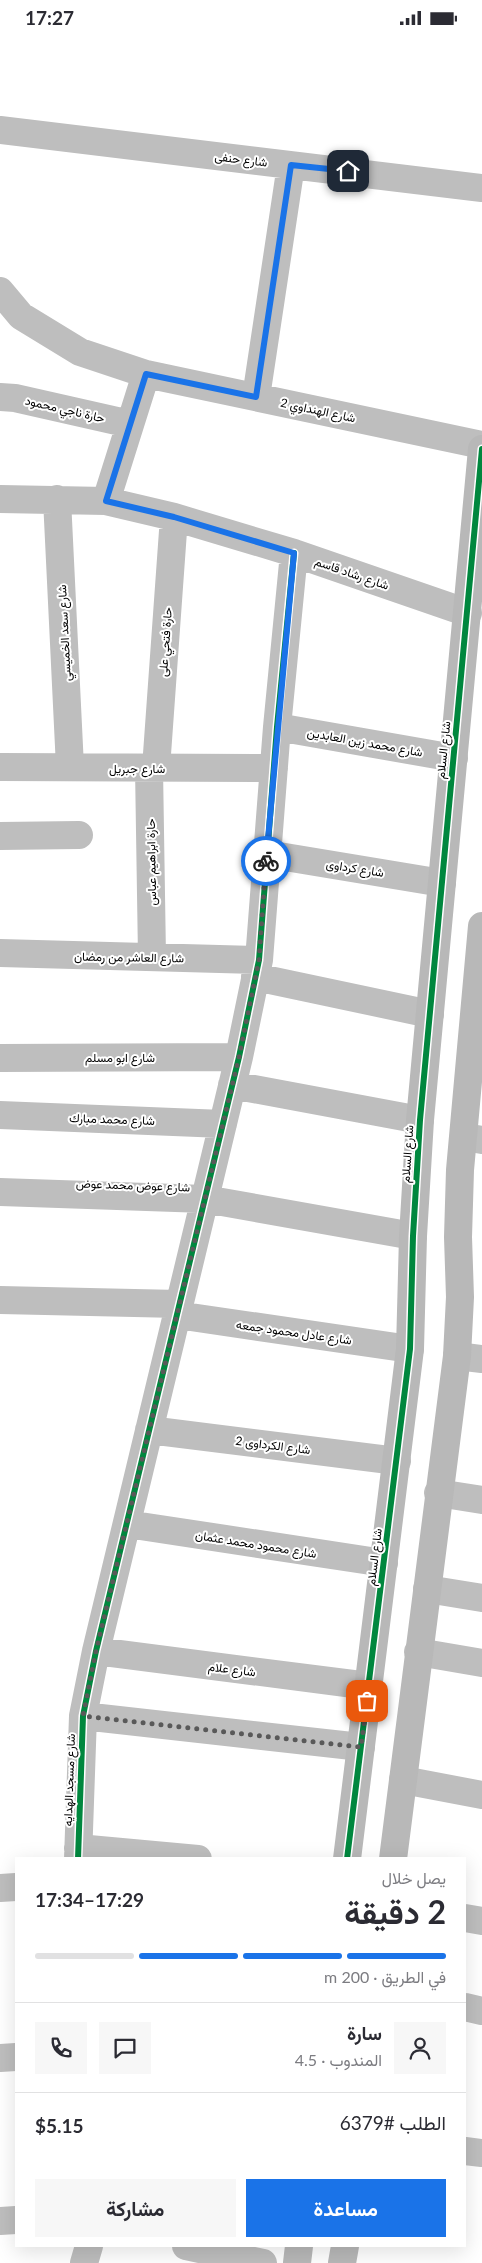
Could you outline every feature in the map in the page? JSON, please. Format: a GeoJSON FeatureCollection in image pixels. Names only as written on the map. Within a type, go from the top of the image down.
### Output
{"type":"FeatureCollection","features":[{"type":"Feature","properties":{"kind":"street","name":"شارع حنفى"},"geometry":{"type":"LineString","coordinates":[[0,130],[482,188]]}},
{"type":"Feature","properties":{"kind":"street"},"geometry":{"type":"LineString","coordinates":[[256,397],[291,165]]}},
{"type":"Feature","properties":{"kind":"street","name":"شارع الهنداوي 2"},"geometry":{"type":"LineString","coordinates":[[0,291],[21,316],[80,352],[146,374],[482,445]]}},
{"type":"Feature","properties":{"kind":"street"},"geometry":{"type":"LineString","coordinates":[[106,501],[146,374]]}},
{"type":"Feature","properties":{"kind":"street","name":"حارة ناجي محمود"},"geometry":{"type":"LineString","coordinates":[[0,397],[15,398],[130,424]]}},
{"type":"Feature","properties":{"kind":"street","name":"شارع السلام"},"geometry":{"type":"LineString","coordinates":[[347,1857],[410,1349],[413,1235],[420,1120],[482,449]]}},
{"type":"Feature","properties":{"kind":"street","name":"شارع رشاد قاسم"},"geometry":{"type":"LineString","coordinates":[[0,499],[106,501],[174,517],[294,553],[468,613]]}},
{"type":"Feature","properties":{"kind":"street","name":"شارع سعد الخميسي"},"geometry":{"type":"LineString","coordinates":[[58,499],[70,767]]}},
{"type":"Feature","properties":{"kind":"street","name":"حارة فتحي على"},"geometry":{"type":"LineString","coordinates":[[152,768],[174,517]]}},
{"type":"Feature","properties":{"kind":"street","name":"شارع مسجد الهدايه"},"geometry":{"type":"LineString","coordinates":[[78,1853],[83,1716],[96,1651],[239,1057],[257,968],[294,553]]}},
{"type":"Feature","properties":{"kind":"street","name":"شارع محمد زين العابدين"},"geometry":{"type":"LineString","coordinates":[[277,727],[454,757]]}},
{"type":"Feature","properties":{"kind":"street","name":"شارع جبريل"},"geometry":{"type":"LineString","coordinates":[[0,767],[274,768]]}},
{"type":"Feature","properties":{"kind":"street","name":"حارة ابراهيم عباس"},"geometry":{"type":"LineString","coordinates":[[152,768],[152,957]]}},
{"type":"Feature","properties":{"kind":"street"},"geometry":{"type":"LineString","coordinates":[[0,836],[79,835]]}},
{"type":"Feature","properties":{"kind":"street","name":"شارع كرداوى"},"geometry":{"type":"LineString","coordinates":[[267,854],[442,883]]}},
{"type":"Feature","properties":{"kind":"street"},"geometry":{"type":"LineString","coordinates":[[393,1857],[438,1493],[469,1357],[460,1297],[458,1204],[473,1139],[482,927]]}},
{"type":"Feature","properties":{"kind":"street","name":"شارع العاشر من رمضان"},"geometry":{"type":"LineString","coordinates":[[0,953],[152,957],[257,968],[430,1014]]}},
{"type":"Feature","properties":{"kind":"street","name":"شارع ابو مسلم"},"geometry":{"type":"LineString","coordinates":[[0,1058],[239,1057]]}},
{"type":"Feature","properties":{"kind":"street"},"geometry":{"type":"LineString","coordinates":[[232,1085],[420,1120]]}},
{"type":"Feature","properties":{"kind":"street","name":"شارع محمد مبارك"},"geometry":{"type":"LineString","coordinates":[[0,1115],[223,1124]]}},
{"type":"Feature","properties":{"kind":"street","name":"شارع عوض محمد عوض"},"geometry":{"type":"LineString","coordinates":[[0,1192],[205,1199],[413,1235]]}},
{"type":"Feature","properties":{"kind":"street","name":"شارع عادل محمود جمعه"},"geometry":{"type":"LineString","coordinates":[[0,1300],[178,1310],[410,1349]]}},
{"type":"Feature","properties":{"kind":"street","name":"شارع الكرداوى 2"},"geometry":{"type":"LineString","coordinates":[[149,1430],[397,1461]]}},
{"type":"Feature","properties":{"kind":"street"},"geometry":{"type":"LineString","coordinates":[[438,1493],[482,1500]]}},
{"type":"Feature","properties":{"kind":"street","name":"شارع محمود محمد عثمان"},"geometry":{"type":"LineString","coordinates":[[126,1524],[384,1563]]}},
{"type":"Feature","properties":{"kind":"street"},"geometry":{"type":"LineString","coordinates":[[427,1589],[482,1598]]}},
{"type":"Feature","properties":{"kind":"street","name":"شارع علام"},"geometry":{"type":"LineString","coordinates":[[96,1651],[369,1686]]}},
{"type":"Feature","properties":{"kind":"street"},"geometry":{"type":"LineString","coordinates":[[418,1653],[482,1663]]}},
{"type":"Feature","properties":{"kind":"street"},"geometry":{"type":"LineString","coordinates":[[83,1716],[361,1747]]}},
{"type":"Feature","properties":{"kind":"street"},"geometry":{"type":"LineString","coordinates":[[403,1780],[482,1795]]}},
{"type":"Feature","properties":{"kind":"street"},"geometry":{"type":"LineString","coordinates":[[78,1853],[158,1857]]}},
{"type":"Feature","properties":{"kind":"street"},"geometry":{"type":"LineString","coordinates":[[0,1888],[15,1887]]}},
{"type":"Feature","properties":{"kind":"street"},"geometry":{"type":"LineString","coordinates":[[466,1919],[482,1921]]}},
{"type":"Feature","properties":{"kind":"street"},"geometry":{"type":"LineString","coordinates":[[466,2007],[482,2011]]}},
{"type":"Feature","properties":{"kind":"street"},"geometry":{"type":"LineString","coordinates":[[0,2058],[15,2057]]}},
{"type":"Feature","properties":{"kind":"street"},"geometry":{"type":"LineString","coordinates":[[466,2151],[482,2153]]}},
{"type":"Feature","properties":{"kind":"street"},"geometry":{"type":"LineString","coordinates":[[0,2221],[15,2220]]}},
{"type":"Feature","properties":{"kind":"street"},"geometry":{"type":"LineString","coordinates":[[84,2263],[89,2247]]}},
{"type":"Feature","properties":{"kind":"street"},"geometry":{"type":"LineString","coordinates":[[191,2247],[263,2263]]}},
{"type":"Feature","properties":{"kind":"street"},"geometry":{"type":"LineString","coordinates":[[297,2263],[299,2247]]}},
{"type":"Feature","properties":{"kind":"street"},"geometry":{"type":"LineString","coordinates":[[342,2263],[344,2247]]}},
{"type":"Feature","properties":{"kind":"cycle path"},"geometry":{"type":"LineString","coordinates":[[347,1857],[410,1349],[413,1236],[420,1120],[482,449]]}},
{"type":"Feature","properties":{"kind":"cycle path"},"geometry":{"type":"LineString","coordinates":[[78,1857],[83,1716],[96,1651],[239,1057],[259,960],[277,727],[294,553]]}},
{"type":"Feature","properties":{"kind":"way so far"},"geometry":{"type":"LineString","coordinates":[[266,861],[259,960],[239,1057],[96,1651],[83,1716],[361,1747],[367,1701]]}},
{"type":"Feature","properties":{"kind":"route"},"geometry":{"type":"LineString","coordinates":[[266,861],[294,553],[174,517],[106,501],[146,374],[256,397],[291,165],[348,171]]}}]}
